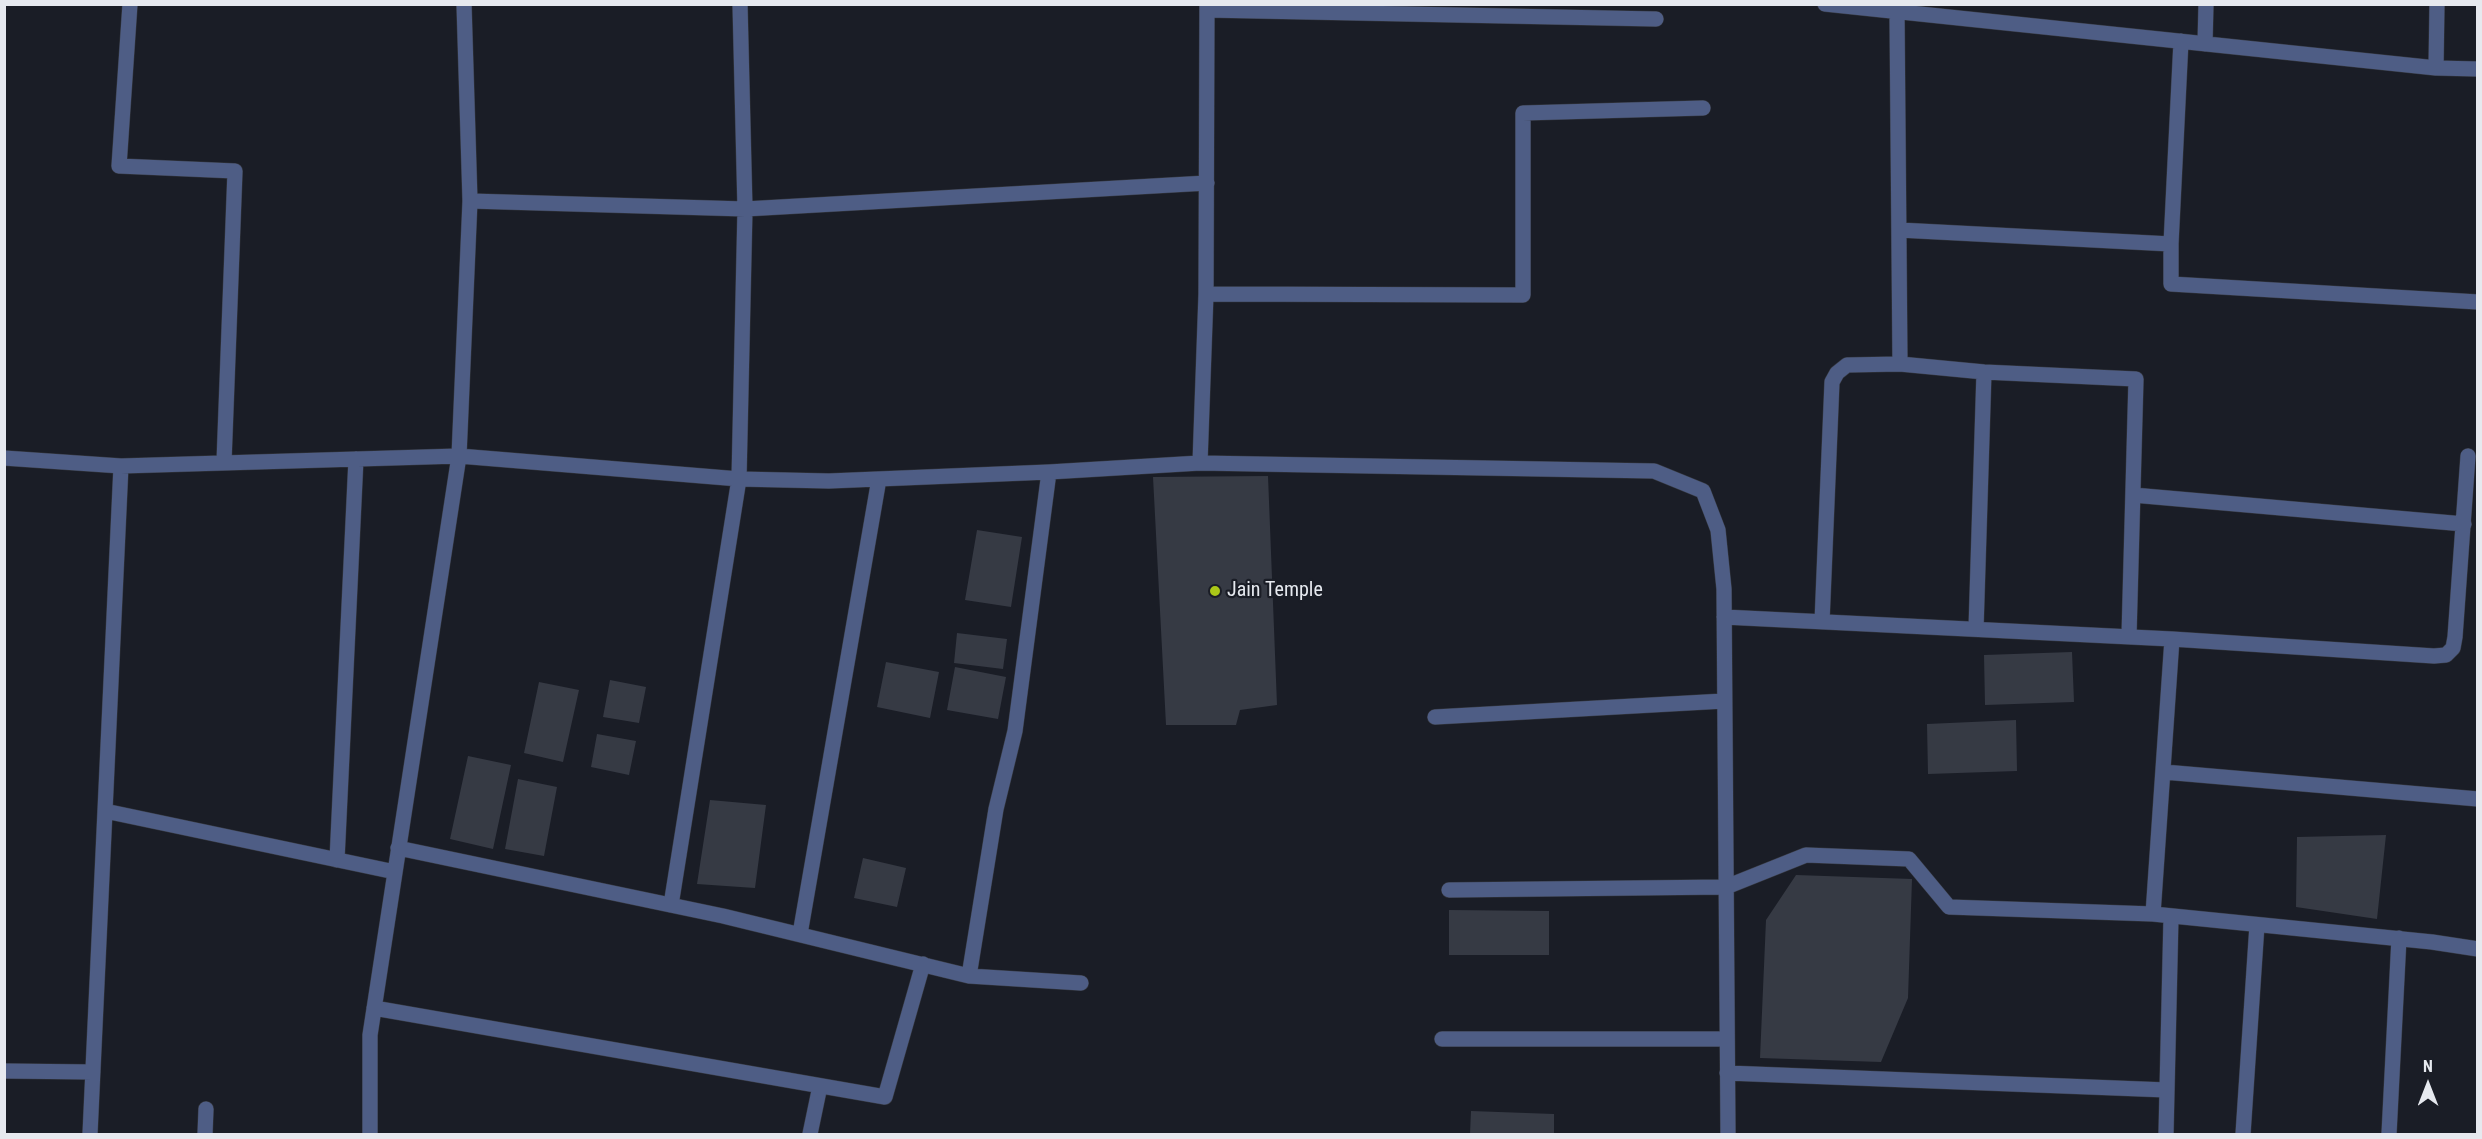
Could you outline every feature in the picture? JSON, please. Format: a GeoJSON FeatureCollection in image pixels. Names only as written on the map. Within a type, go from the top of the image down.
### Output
{"type":"FeatureCollection","features":[{"type":"Feature","properties":{"kind":"street"},"geometry":{"type":"LineString","coordinates":[[130,4],[119,166],[235,171],[224,462]]}},
{"type":"Feature","properties":{"kind":"street"},"geometry":{"type":"LineString","coordinates":[[370,1134],[370,1035],[459,456],[470,201],[464,4]]}},
{"type":"Feature","properties":{"kind":"street"},"geometry":{"type":"LineString","coordinates":[[671,905],[739,479],[745,209],[740,4]]}},
{"type":"Feature","properties":{"kind":"street"},"geometry":{"type":"LineString","coordinates":[[1825,4],[2436,68],[2478,69]]}},
{"type":"Feature","properties":{"kind":"street"},"geometry":{"type":"LineString","coordinates":[[2205,44],[2206,4]]}},
{"type":"Feature","properties":{"kind":"street"},"geometry":{"type":"LineString","coordinates":[[2436,68],[2437,4]]}},
{"type":"Feature","properties":{"kind":"street"},"geometry":{"type":"LineString","coordinates":[[1200,463],[1206,294],[1207,7],[1656,19]]}},
{"type":"Feature","properties":{"kind":"street"},"geometry":{"type":"LineString","coordinates":[[1897,12],[1900,364]]}},
{"type":"Feature","properties":{"kind":"street"},"geometry":{"type":"LineString","coordinates":[[2181,41],[2171,284],[2478,302]]}},
{"type":"Feature","properties":{"kind":"street"},"geometry":{"type":"LineString","coordinates":[[1206,294],[1523,295],[1523,113],[1703,108]]}},
{"type":"Feature","properties":{"kind":"street"},"geometry":{"type":"LineString","coordinates":[[470,201],[745,209],[1207,183]]}},
{"type":"Feature","properties":{"kind":"street"},"geometry":{"type":"LineString","coordinates":[[1899,230],[2171,244]]}},
{"type":"Feature","properties":{"kind":"street"},"geometry":{"type":"LineString","coordinates":[[1822,622],[1832,382],[1837,372],[1847,365],[1900,364],[1984,372],[2136,379],[2129,636]]}},
{"type":"Feature","properties":{"kind":"street"},"geometry":{"type":"LineString","coordinates":[[1976,629],[1984,372]]}},
{"type":"Feature","properties":{"kind":"street"},"geometry":{"type":"LineString","coordinates":[[4,458],[121,466],[459,456],[739,479],[830,481],[1200,463],[1654,471],[1703,491],[1718,530],[1724,617],[1728,1134]]}},
{"type":"Feature","properties":{"kind":"street"},"geometry":{"type":"LineString","coordinates":[[1724,617],[2129,636],[2446,655],[2453,648],[2455,637],[2468,456]]}},
{"type":"Feature","properties":{"kind":"street"},"geometry":{"type":"LineString","coordinates":[[337,860],[356,459]]}},
{"type":"Feature","properties":{"kind":"street"},"geometry":{"type":"LineString","coordinates":[[90,1134],[121,466]]}},
{"type":"Feature","properties":{"kind":"street"},"geometry":{"type":"LineString","coordinates":[[969,976],[996,808],[1015,731],[1049,472]]}},
{"type":"Feature","properties":{"kind":"street"},"geometry":{"type":"LineString","coordinates":[[800,934],[879,479]]}},
{"type":"Feature","properties":{"kind":"street"},"geometry":{"type":"LineString","coordinates":[[2133,495],[2464,524]]}},
{"type":"Feature","properties":{"kind":"street"},"geometry":{"type":"LineString","coordinates":[[2153,914],[2172,639]]}},
{"type":"Feature","properties":{"kind":"street"},"geometry":{"type":"LineString","coordinates":[[1435,717],[1724,701]]}},
{"type":"Feature","properties":{"kind":"street"},"geometry":{"type":"LineString","coordinates":[[2164,772],[2478,799]]}},
{"type":"Feature","properties":{"kind":"street"},"geometry":{"type":"LineString","coordinates":[[105,811],[394,872]]}},
{"type":"Feature","properties":{"kind":"street"},"geometry":{"type":"LineString","coordinates":[[398,848],[671,905],[969,976],[1081,983]]}},
{"type":"Feature","properties":{"kind":"street"},"geometry":{"type":"LineString","coordinates":[[1449,890],[1726,887],[1806,855],[1909,859],[1949,907],[2153,914],[2478,949]]}},
{"type":"Feature","properties":{"kind":"street"},"geometry":{"type":"LineString","coordinates":[[2166,1134],[2171,917]]}},
{"type":"Feature","properties":{"kind":"street"},"geometry":{"type":"LineString","coordinates":[[2243,1134],[2257,925]]}},
{"type":"Feature","properties":{"kind":"street"},"geometry":{"type":"LineString","coordinates":[[2389,1134],[2399,939]]}},
{"type":"Feature","properties":{"kind":"street"},"geometry":{"type":"LineString","coordinates":[[374,1008],[885,1097],[923,964]]}},
{"type":"Feature","properties":{"kind":"street"},"geometry":{"type":"LineString","coordinates":[[1442,1039],[1727,1039]]}},
{"type":"Feature","properties":{"kind":"street"},"geometry":{"type":"LineString","coordinates":[[4,1071],[93,1072]]}},
{"type":"Feature","properties":{"kind":"street"},"geometry":{"type":"LineString","coordinates":[[1727,1073],[2167,1090]]}},
{"type":"Feature","properties":{"kind":"street"},"geometry":{"type":"LineString","coordinates":[[810,1134],[820,1086]]}},
{"type":"Feature","properties":{"kind":"street"},"geometry":{"type":"LineString","coordinates":[[205,1134],[206,1109]]}},
{"type":"Feature","properties":{"kind":"building","name":"Jain Temple"},"geometry":{"type":"Polygon","coordinates":[[[1268,476],[1277,705],[1240,710],[1236,725],[1166,725],[1153,477],[1268,476]]]}},
{"type":"Feature","properties":{"kind":"building"},"geometry":{"type":"Polygon","coordinates":[[[977,530],[1022,537],[1011,607],[965,600],[977,530]]]}},
{"type":"Feature","properties":{"kind":"building"},"geometry":{"type":"Polygon","coordinates":[[[957,633],[1007,639],[1003,669],[954,663],[957,633]]]}},
{"type":"Feature","properties":{"kind":"building"},"geometry":{"type":"Polygon","coordinates":[[[2072,652],[2074,702],[1985,705],[1984,655],[2072,652]]]}},
{"type":"Feature","properties":{"kind":"building"},"geometry":{"type":"Polygon","coordinates":[[[886,662],[939,672],[930,718],[877,707],[886,662]]]}},
{"type":"Feature","properties":{"kind":"building"},"geometry":{"type":"Polygon","coordinates":[[[955,667],[1006,677],[998,719],[947,710],[955,667]]]}},
{"type":"Feature","properties":{"kind":"building"},"geometry":{"type":"Polygon","coordinates":[[[610,680],[646,687],[639,723],[603,717],[610,680]]]}},
{"type":"Feature","properties":{"kind":"building"},"geometry":{"type":"Polygon","coordinates":[[[539,682],[579,690],[563,762],[524,753],[539,682]]]}},
{"type":"Feature","properties":{"kind":"building"},"geometry":{"type":"Polygon","coordinates":[[[2016,720],[2017,771],[1928,774],[1927,724],[2016,720]]]}},
{"type":"Feature","properties":{"kind":"building"},"geometry":{"type":"Polygon","coordinates":[[[597,734],[636,741],[629,775],[591,767],[597,734]]]}},
{"type":"Feature","properties":{"kind":"building"},"geometry":{"type":"Polygon","coordinates":[[[468,756],[511,765],[493,849],[450,839],[468,756]]]}},
{"type":"Feature","properties":{"kind":"building"},"geometry":{"type":"Polygon","coordinates":[[[518,779],[557,787],[544,856],[505,849],[518,779]]]}},
{"type":"Feature","properties":{"kind":"building"},"geometry":{"type":"Polygon","coordinates":[[[710,800],[766,805],[755,888],[697,884],[710,800]]]}},
{"type":"Feature","properties":{"kind":"building"},"geometry":{"type":"Polygon","coordinates":[[[2386,835],[2377,919],[2296,907],[2297,837],[2386,835]]]}},
{"type":"Feature","properties":{"kind":"building"},"geometry":{"type":"Polygon","coordinates":[[[863,858],[906,868],[897,907],[854,898],[863,858]]]}},
{"type":"Feature","properties":{"kind":"building"},"geometry":{"type":"Polygon","coordinates":[[[1796,875],[1912,879],[1908,998],[1881,1062],[1760,1058],[1766,920],[1796,875]]]}},
{"type":"Feature","properties":{"kind":"building"},"geometry":{"type":"Polygon","coordinates":[[[1449,910],[1549,911],[1549,955],[1449,955],[1449,910]]]}},
{"type":"Feature","properties":{"kind":"building"},"geometry":{"type":"Polygon","coordinates":[[[1471,1111],[1554,1114],[1554,1134],[1470,1134],[1471,1111]]]}},
{"type":"Feature","properties":{"kind":"place","name":"Jain Temple"},"geometry":{"type":"Point","coordinates":[1215,591]}}]}
